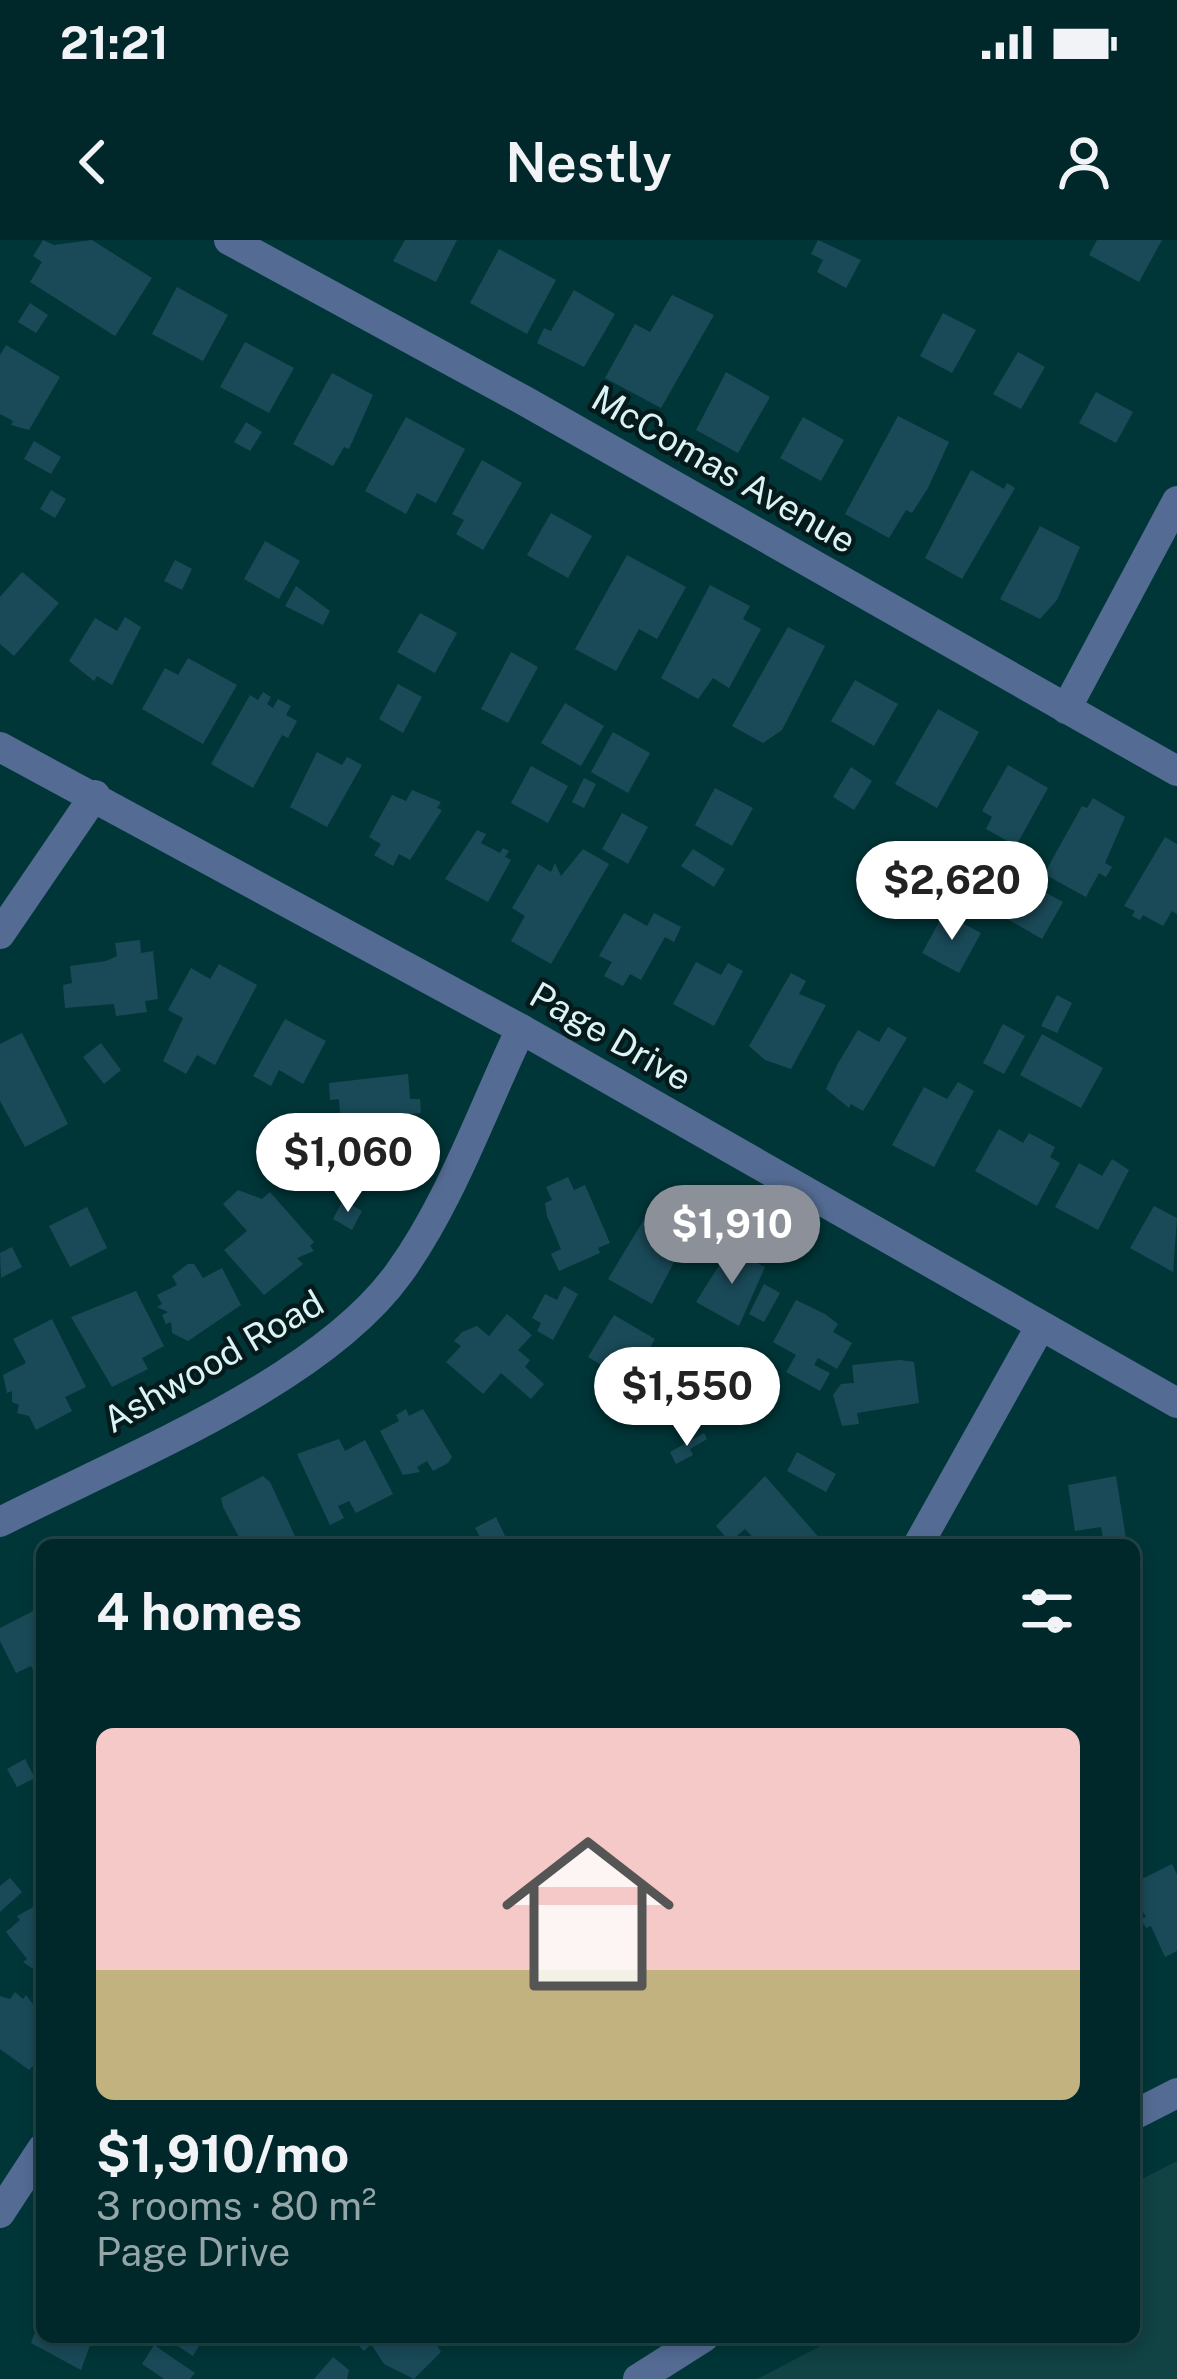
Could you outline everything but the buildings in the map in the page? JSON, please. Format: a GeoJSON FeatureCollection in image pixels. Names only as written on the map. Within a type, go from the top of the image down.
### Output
{"type":"FeatureCollection","features":[{"type":"Feature","properties":{"kind":"street","name":"McComas Avenue"},"geometry":{"type":"LineString","coordinates":[[229,240],[525,400],[1177,771]]}},
{"type":"Feature","properties":{"kind":"street"},"geometry":{"type":"LineString","coordinates":[[1066,709],[1177,501]]}},
{"type":"Feature","properties":{"kind":"street","name":"Page Drive"},"geometry":{"type":"LineString","coordinates":[[0,747],[95,794],[521,1029],[1177,1403]]}},
{"type":"Feature","properties":{"kind":"street"},"geometry":{"type":"LineString","coordinates":[[0,934],[95,794]]}},
{"type":"Feature","properties":{"kind":"street","name":"Ashwood Road"},"geometry":{"type":"LineString","coordinates":[[0,1522],[206,1418],[333,1342],[374,1305],[430,1219],[521,1029]]}},
{"type":"Feature","properties":{"kind":"street"},"geometry":{"type":"LineString","coordinates":[[921,1539],[1040,1328]]}},
{"type":"Feature","properties":{"kind":"street"},"geometry":{"type":"LineString","coordinates":[[1140,2112],[1177,2093]]}},
{"type":"Feature","properties":{"kind":"street"},"geometry":{"type":"LineString","coordinates":[[0,2212],[36,2159]]}},
{"type":"Feature","properties":{"kind":"street"},"geometry":{"type":"LineString","coordinates":[[638,2379],[695,2343]]}},
{"type":"Feature","properties":{"kind":"shaded area"},"geometry":{"type":"Polygon","coordinates":[[[1177,2161],[1177,2379],[757,2379],[826,2343],[1140,2343],[1140,2180],[1177,2161]]]}}]}
